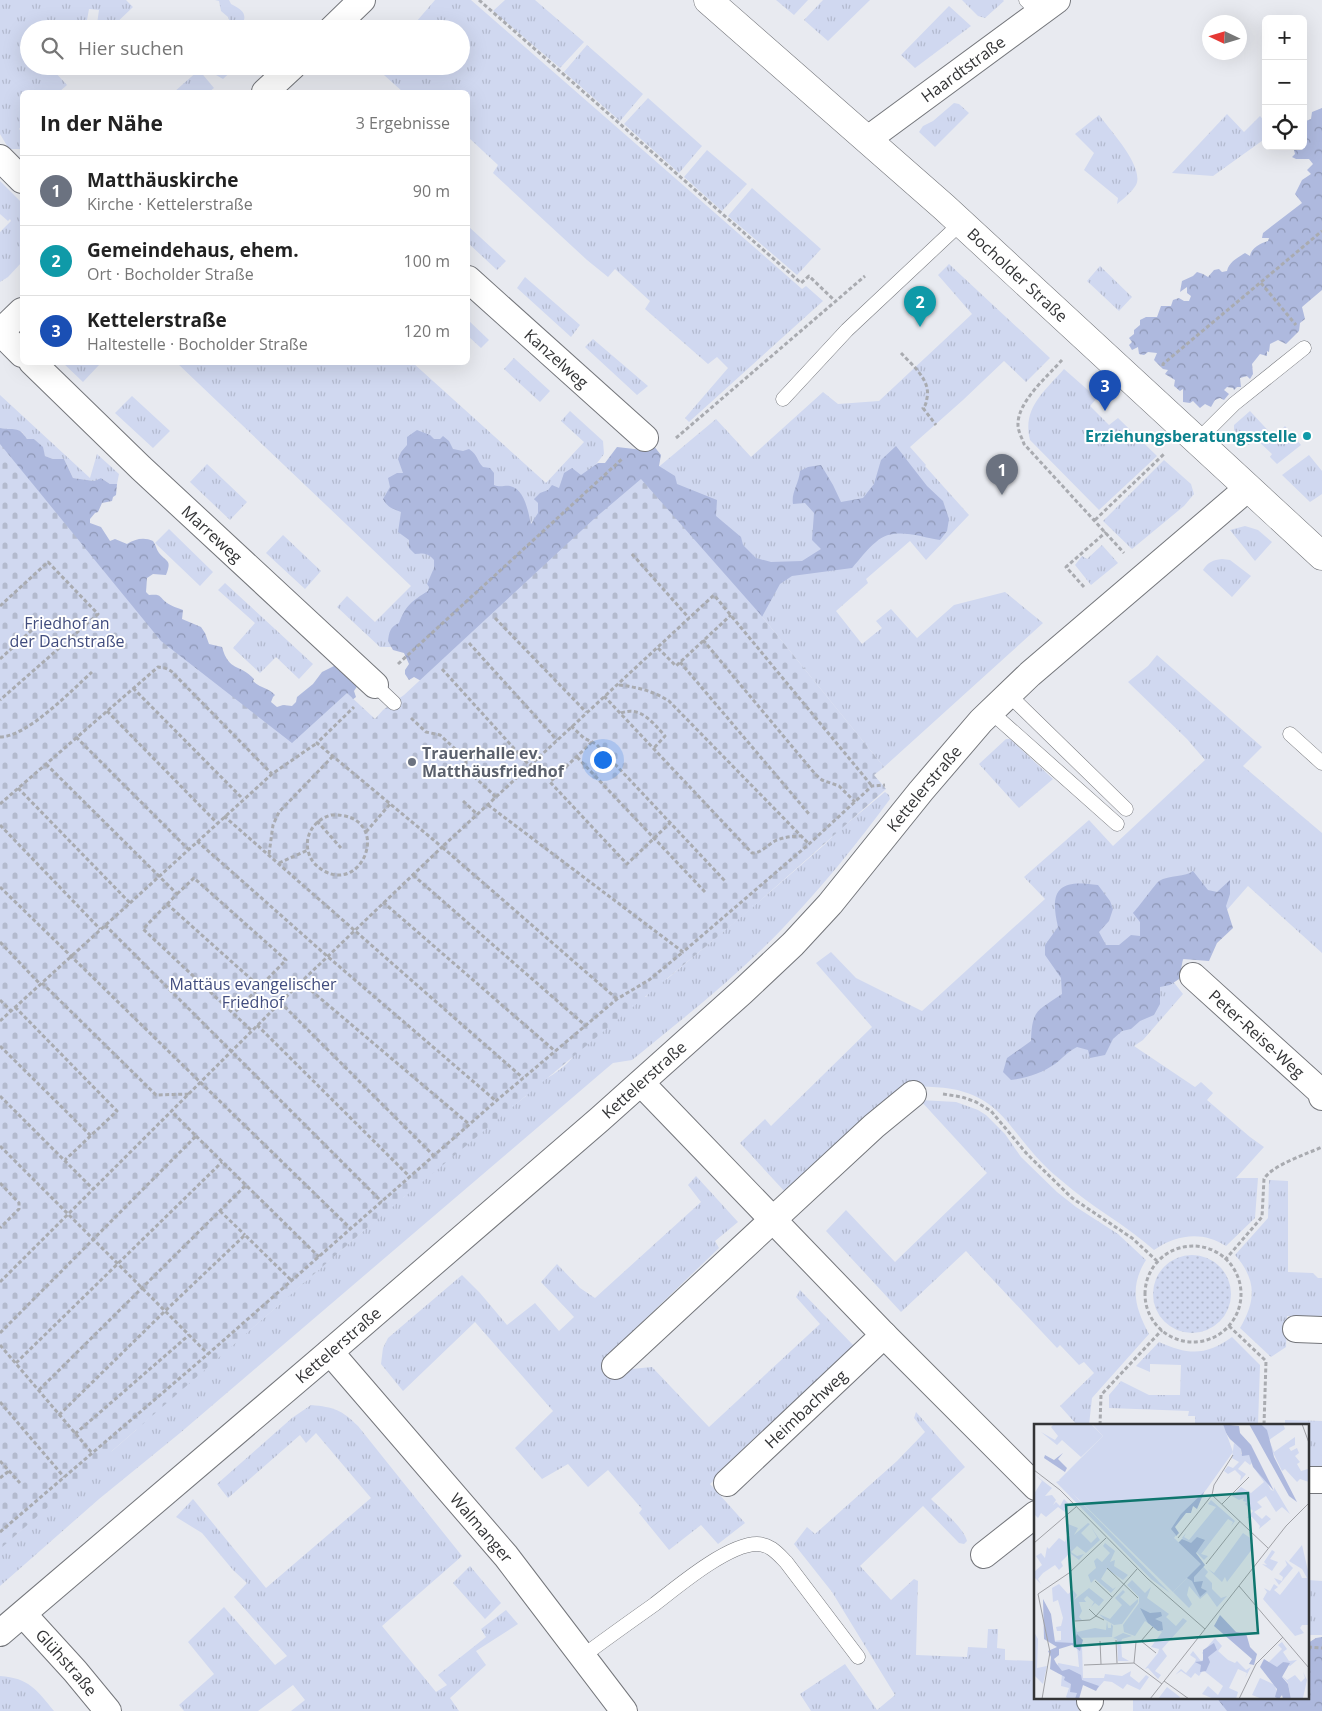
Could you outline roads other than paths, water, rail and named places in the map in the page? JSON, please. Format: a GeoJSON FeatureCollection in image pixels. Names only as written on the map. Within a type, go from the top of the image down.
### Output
{"type":"FeatureCollection","features":[{"type":"Feature","properties":{"kind":"main road","name":"Bocholder Straße"},"geometry":{"type":"LineString","coordinates":[[708,0],[868,139],[961,223],[1322,556]]}},
{"type":"Feature","properties":{"kind":"street"},"geometry":{"type":"LineString","coordinates":[[341,20],[362,0]]}},
{"type":"Feature","properties":{"kind":"street","name":"Haardtstraße"},"geometry":{"type":"LineString","coordinates":[[868,139],[1040,4]]}},
{"type":"Feature","properties":{"kind":"street"},"geometry":{"type":"LineString","coordinates":[[267,90],[283,75]]}},
{"type":"Feature","properties":{"kind":"street"},"geometry":{"type":"LineString","coordinates":[[0,158],[20,178]]}},
{"type":"Feature","properties":{"kind":"street","name":"Kanzelweg"},"geometry":{"type":"LineString","coordinates":[[470,281],[645,438]]}},
{"type":"Feature","properties":{"kind":"street"},"geometry":{"type":"LineString","coordinates":[[20,313],[0,332],[20,352]]}},
{"type":"Feature","properties":{"kind":"street","name":"Marreweg"},"geometry":{"type":"LineString","coordinates":[[35,365],[141,468],[375,686]]}},
{"type":"Feature","properties":{"kind":"street","name":"Kettelerstraße"},"geometry":{"type":"LineString","coordinates":[[0,1633],[330,1352],[641,1083],[793,944],[836,897],[921,791],[1000,704],[1030,674],[1248,488]]}},
{"type":"Feature","properties":{"kind":"street","name":"Peter-Reise-Weg"},"geometry":{"type":"LineString","coordinates":[[1193,976],[1322,1092],[1322,1097]]}},
{"type":"Feature","properties":{"kind":"street"},"geometry":{"type":"LineString","coordinates":[[641,1083],[884,1335],[1034,1485]]}},
{"type":"Feature","properties":{"kind":"street"},"geometry":{"type":"LineString","coordinates":[[615,1366],[874,1126],[913,1094]]}},
{"type":"Feature","properties":{"kind":"street"},"geometry":{"type":"LineString","coordinates":[[1296,1329],[1322,1330]]}},
{"type":"Feature","properties":{"kind":"street","name":"Heimbachweg"},"geometry":{"type":"LineString","coordinates":[[727,1483],[884,1335]]}},
{"type":"Feature","properties":{"kind":"street","name":"Walmanger"},"geometry":{"type":"LineString","coordinates":[[330,1352],[506,1556],[624,1711]]}},
{"type":"Feature","properties":{"kind":"street"},"geometry":{"type":"LineString","coordinates":[[984,1555],[1034,1516]]}},
{"type":"Feature","properties":{"kind":"street","name":"Glühstraße"},"geometry":{"type":"LineString","coordinates":[[23,1614],[75,1671],[108,1711]]}},
{"type":"Feature","properties":{"kind":"lane"},"geometry":{"type":"LineString","coordinates":[[783,399],[847,330],[961,223]]}},
{"type":"Feature","properties":{"kind":"lane"},"geometry":{"type":"LineString","coordinates":[[1197,441],[1234,404],[1304,348]]}},
{"type":"Feature","properties":{"kind":"lane","name":"Marreweg"},"geometry":{"type":"LineString","coordinates":[[375,686],[394,703]]}},
{"type":"Feature","properties":{"kind":"lane"},"geometry":{"type":"LineString","coordinates":[[1000,704],[1126,810]]}},
{"type":"Feature","properties":{"kind":"lane"},"geometry":{"type":"LineString","coordinates":[[1000,704],[1116,824]]}},
{"type":"Feature","properties":{"kind":"lane"},"geometry":{"type":"LineString","coordinates":[[1290,734],[1322,762]]}},
{"type":"Feature","properties":{"kind":"lane"},"geometry":{"type":"LineString","coordinates":[[583,1656],[702,1569],[740,1548],[757,1544],[774,1550],[786,1562],[858,1657]]}},
{"type":"Feature","properties":{"kind":"place","name":"Gemeindehaus, ehem."},"geometry":{"type":"Point","coordinates":[920,327]}},
{"type":"Feature","properties":{"kind":"place","name":"Kettelerstraße"},"geometry":{"type":"Point","coordinates":[1105,411]}},
{"type":"Feature","properties":{"kind":"place","name":"Erziehungsberatungsstelle"},"geometry":{"type":"Point","coordinates":[1307,436]}},
{"type":"Feature","properties":{"kind":"place","name":"Matthäuskirche"},"geometry":{"type":"Point","coordinates":[1002,495]}},
{"type":"Feature","properties":{"kind":"place","name":"Trauerhalle ev. Matthäusfriedhof"},"geometry":{"type":"Point","coordinates":[412,762]}},
{"type":"Feature","properties":{"kind":"park label","name":"Friedhof an der Dachstraße"},"geometry":{"type":"Point","coordinates":[67,632]}},
{"type":"Feature","properties":{"kind":"park label","name":"Mattäus evangelischer Friedhof"},"geometry":{"type":"Point","coordinates":[253,993]}}]}
